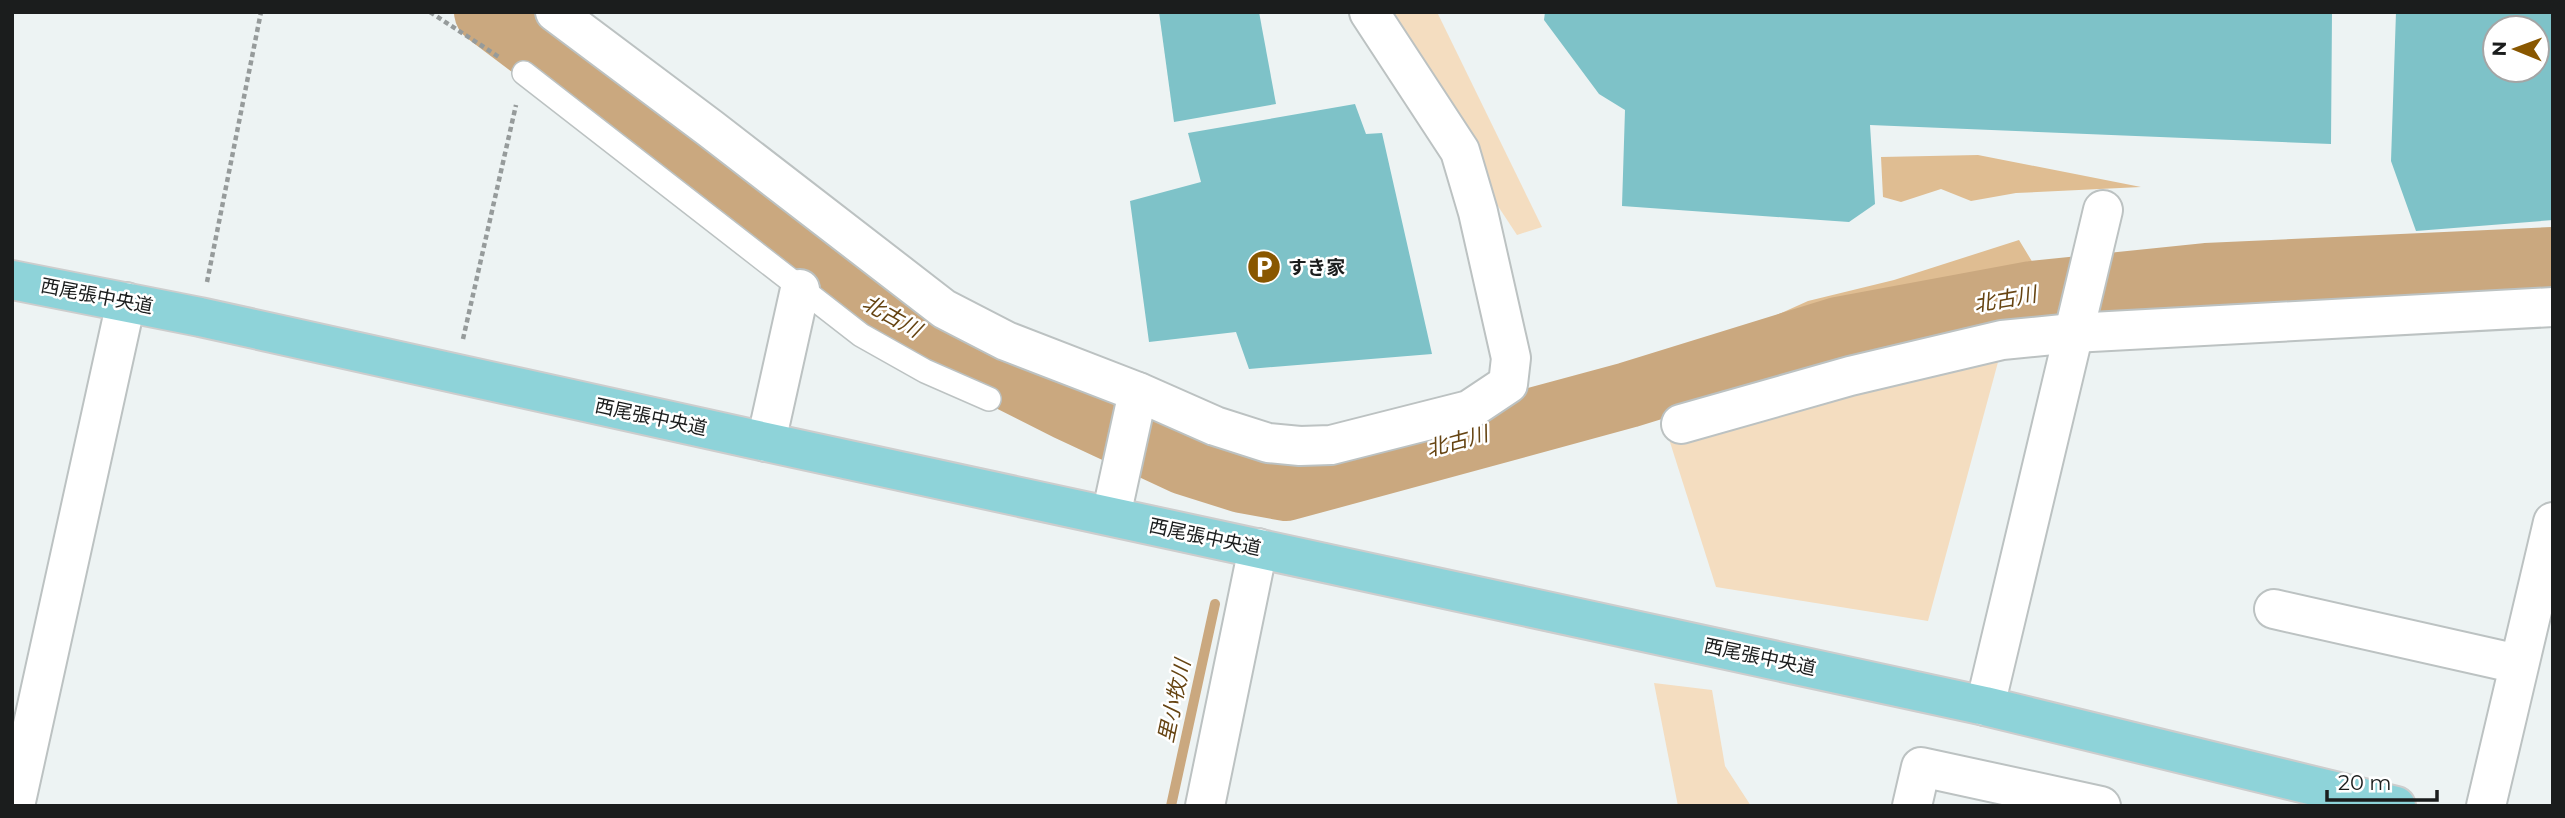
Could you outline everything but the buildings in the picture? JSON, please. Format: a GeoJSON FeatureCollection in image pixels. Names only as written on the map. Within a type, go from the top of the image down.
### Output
{"type":"FeatureCollection","features":[{"type":"Feature","properties":{"kind":"main road","name":"西尾張中央道"},"geometry":{"type":"LineString","coordinates":[[12,280],[200,317],[1985,706],[2378,804]]}},
{"type":"Feature","properties":{"kind":"street"},"geometry":{"type":"LineString","coordinates":[[555,12],[944,309],[1006,341],[1135,400],[1268,443],[1311,446],[1331,445],[1469,410],[1508,384],[1511,358],[1478,212],[1460,151],[1369,12]]}},
{"type":"Feature","properties":{"kind":"street"},"geometry":{"type":"LineString","coordinates":[[1985,706],[2103,210]]}},
{"type":"Feature","properties":{"kind":"street"},"geometry":{"type":"LineString","coordinates":[[766,442],[800,289]]}},
{"type":"Feature","properties":{"kind":"street"},"geometry":{"type":"LineString","coordinates":[[15,806],[126,302]]}},
{"type":"Feature","properties":{"kind":"street"},"geometry":{"type":"LineString","coordinates":[[1681,425],[1850,376],[2002,340],[2074,327],[2553,307]]}},
{"type":"Feature","properties":{"kind":"street"},"geometry":{"type":"LineString","coordinates":[[1111,516],[1135,400]]}},
{"type":"Feature","properties":{"kind":"street"},"geometry":{"type":"LineString","coordinates":[[2486,806],[2518,664],[2545,589],[2553,522]]}},
{"type":"Feature","properties":{"kind":"street"},"geometry":{"type":"LineString","coordinates":[[1205,806],[1258,548]]}},
{"type":"Feature","properties":{"kind":"street"},"geometry":{"type":"LineString","coordinates":[[2274,609],[2518,664]]}},
{"type":"Feature","properties":{"kind":"street"},"geometry":{"type":"LineString","coordinates":[[1912,806],[1921,767],[2101,806]]}},
{"type":"Feature","properties":{"kind":"lane"},"geometry":{"type":"LineString","coordinates":[[524,73],[861,335],[925,371],[989,399]]}},
{"type":"Feature","properties":{"kind":"path"},"geometry":{"type":"LineString","coordinates":[[200,317],[261,12]]}},
{"type":"Feature","properties":{"kind":"path"},"geometry":{"type":"LineString","coordinates":[[430,12],[524,73],[456,374]]}},
{"type":"Feature","properties":{"kind":"shaded area"},"geometry":{"type":"Polygon","coordinates":[[[1370,12],[1437,12],[1542,227],[1517,235],[1370,12]]]}},
{"type":"Feature","properties":{"kind":"shaded area"},"geometry":{"type":"Polygon","coordinates":[[[1978,155],[2141,187],[2016,193],[1971,201],[1941,189],[1901,202],[1883,197],[1881,157],[1978,155]]]}},
{"type":"Feature","properties":{"kind":"shaded area"},"geometry":{"type":"Polygon","coordinates":[[[2019,240],[2036,268],[1811,321],[1726,350],[1695,357],[1688,343],[1770,318],[1808,301],[1894,280],[2019,240]]]}},
{"type":"Feature","properties":{"kind":"shaded area"},"geometry":{"type":"Polygon","coordinates":[[[2001,351],[1928,621],[1716,587],[1669,439],[2001,351]]]}},
{"type":"Feature","properties":{"kind":"shaded area"},"geometry":{"type":"Polygon","coordinates":[[[1654,683],[1712,690],[1725,766],[1751,806],[1678,806],[1654,683]]]}},
{"type":"Feature","properties":{"kind":"waterway","name":"北古川"},"geometry":{"type":"LineString","coordinates":[[487,12],[709,179],[837,285],[944,345],[1185,462],[1242,480],[1286,488],[1628,395],[1838,330],[2032,294],[2206,276],[2553,260]]}},
{"type":"Feature","properties":{"kind":"waterway","name":"里小牧川"},"geometry":{"type":"LineString","coordinates":[[1171,806],[1215,604]]}},
{"type":"Feature","properties":{"kind":"place","name":"すき家"},"geometry":{"type":"Point","coordinates":[1264,267]}}]}
